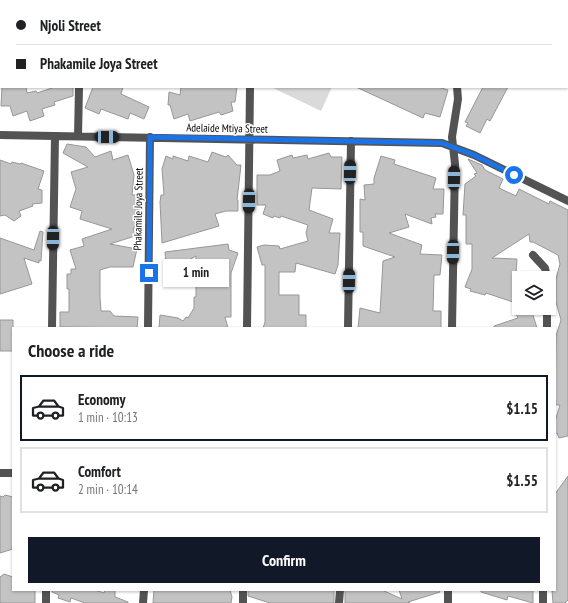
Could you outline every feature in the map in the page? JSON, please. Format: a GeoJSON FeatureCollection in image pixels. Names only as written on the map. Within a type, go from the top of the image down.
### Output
{"type":"FeatureCollection","features":[{"type":"Feature","properties":{"kind":"street"},"geometry":{"type":"LineString","coordinates":[[78,136],[80,88]]}},
{"type":"Feature","properties":{"kind":"street"},"geometry":{"type":"LineString","coordinates":[[247,327],[250,88]]}},
{"type":"Feature","properties":{"kind":"street"},"geometry":{"type":"LineString","coordinates":[[452,327],[455,164],[452,137],[458,99],[457,88]]}},
{"type":"Feature","properties":{"kind":"street","name":"Adelaide Mtiya Street"},"geometry":{"type":"LineString","coordinates":[[0,135],[442,143],[568,200]]}},
{"type":"Feature","properties":{"kind":"street"},"geometry":{"type":"LineString","coordinates":[[52,327],[55,136]]}},
{"type":"Feature","properties":{"kind":"street","name":"Phakamile Joya Street"},"geometry":{"type":"LineString","coordinates":[[148,327],[150,137]]}},
{"type":"Feature","properties":{"kind":"street"},"geometry":{"type":"LineString","coordinates":[[348,327],[351,141]]}},
{"type":"Feature","properties":{"kind":"street"},"geometry":{"type":"LineString","coordinates":[[533,255],[545,268],[546,271]]}},
{"type":"Feature","properties":{"kind":"street"},"geometry":{"type":"LineString","coordinates":[[547,315],[547,327]]}},
{"type":"Feature","properties":{"kind":"street"},"geometry":{"type":"LineString","coordinates":[[0,473],[12,473]]}},
{"type":"Feature","properties":{"kind":"street"},"geometry":{"type":"LineString","coordinates":[[46,591],[46,603]]}},
{"type":"Feature","properties":{"kind":"street"},"geometry":{"type":"LineString","coordinates":[[144,591],[144,603]]}},
{"type":"Feature","properties":{"kind":"street"},"geometry":{"type":"LineString","coordinates":[[243,591],[243,603]]}},
{"type":"Feature","properties":{"kind":"street"},"geometry":{"type":"LineString","coordinates":[[339,603],[340,591]]}},
{"type":"Feature","properties":{"kind":"street"},"geometry":{"type":"LineString","coordinates":[[448,591],[448,603]]}},
{"type":"Feature","properties":{"kind":"street"},"geometry":{"type":"LineString","coordinates":[[543,591],[543,603]]}},
{"type":"Feature","properties":{"kind":"shaded area"},"geometry":{"type":"Polygon","coordinates":[[[273,88],[332,88],[321,111],[273,88]]]}},
{"type":"Feature","properties":{"kind":"building"},"geometry":{"type":"Polygon","coordinates":[[[2,88],[26,88],[27,93],[36,91],[37,93],[52,88],[73,88],[73,96],[54,102],[55,105],[42,109],[44,116],[30,121],[27,111],[13,116],[10,106],[1,106],[2,88]]]}},
{"type":"Feature","properties":{"kind":"building"},"geometry":{"type":"Polygon","coordinates":[[[93,88],[123,88],[121,94],[149,107],[144,119],[130,113],[128,119],[101,109],[99,114],[85,108],[93,88]]]}},
{"type":"Feature","properties":{"kind":"building"},"geometry":{"type":"Polygon","coordinates":[[[181,88],[237,88],[235,102],[231,102],[233,111],[221,115],[219,112],[190,121],[188,114],[174,119],[170,105],[168,105],[169,92],[180,95],[181,88]]]}},
{"type":"Feature","properties":{"kind":"building"},"geometry":{"type":"Polygon","coordinates":[[[358,88],[441,88],[448,90],[440,117],[425,113],[423,118],[358,88]]]}},
{"type":"Feature","properties":{"kind":"building"},"geometry":{"type":"Polygon","coordinates":[[[482,88],[507,88],[490,121],[487,119],[480,133],[466,126],[468,123],[465,122],[482,88]]]}},
{"type":"Feature","properties":{"kind":"building"},"geometry":{"type":"Polygon","coordinates":[[[67,144],[86,147],[95,157],[111,151],[113,160],[128,155],[134,175],[132,195],[139,195],[139,228],[133,228],[135,236],[110,244],[137,249],[133,267],[110,267],[100,270],[100,297],[101,311],[110,311],[114,316],[138,317],[137,327],[60,327],[60,312],[69,312],[69,289],[67,289],[67,274],[71,274],[71,269],[76,269],[70,250],[84,246],[82,239],[112,229],[80,219],[82,211],[70,207],[76,189],[71,172],[88,167],[63,153],[67,144]]]}},
{"type":"Feature","properties":{"kind":"building"},"geometry":{"type":"Polygon","coordinates":[[[212,152],[226,157],[228,155],[237,165],[241,165],[237,200],[238,211],[226,211],[215,214],[219,226],[162,243],[160,202],[161,195],[164,195],[162,169],[166,156],[173,159],[173,156],[188,161],[189,156],[208,162],[212,152]]]}},
{"type":"Feature","properties":{"kind":"building"},"geometry":{"type":"Polygon","coordinates":[[[329,153],[331,157],[342,157],[341,189],[312,188],[309,210],[333,219],[329,233],[340,233],[338,265],[335,274],[296,263],[295,272],[279,272],[279,295],[299,295],[299,315],[306,315],[306,327],[263,327],[265,322],[265,265],[262,265],[257,247],[264,245],[279,246],[280,249],[308,241],[306,233],[308,225],[281,216],[280,218],[274,216],[273,218],[263,214],[266,205],[257,205],[257,175],[270,175],[280,171],[277,160],[292,155],[293,158],[307,155],[308,159],[329,153]]]}},
{"type":"Feature","properties":{"kind":"building"},"geometry":{"type":"Polygon","coordinates":[[[381,156],[395,160],[394,164],[436,178],[433,189],[444,189],[443,214],[435,214],[436,217],[431,218],[432,224],[405,214],[409,227],[389,233],[422,245],[420,254],[442,255],[440,275],[434,275],[433,311],[441,311],[441,327],[358,327],[360,308],[380,313],[383,261],[395,257],[363,246],[363,232],[360,232],[360,199],[365,200],[364,185],[374,184],[374,178],[381,156]]]}},
{"type":"Feature","properties":{"kind":"building"},"geometry":{"type":"Polygon","coordinates":[[[468,159],[482,165],[485,170],[503,179],[499,188],[516,196],[519,189],[549,204],[550,201],[568,210],[568,436],[559,438],[556,434],[556,418],[560,405],[556,405],[556,336],[561,320],[556,302],[556,279],[560,264],[558,255],[533,242],[530,242],[529,234],[492,258],[517,259],[516,271],[512,271],[512,302],[486,293],[485,295],[470,291],[471,289],[465,287],[472,269],[472,244],[466,244],[466,215],[463,215],[465,184],[476,176],[474,174],[477,173],[468,159]]]}},
{"type":"Feature","properties":{"kind":"building"},"geometry":{"type":"Polygon","coordinates":[[[0,160],[11,164],[12,162],[21,163],[44,171],[38,189],[42,190],[42,203],[32,204],[33,206],[19,211],[21,216],[14,221],[5,215],[0,216],[0,160]]]}},
{"type":"Feature","properties":{"kind":"building"},"geometry":{"type":"Polygon","coordinates":[[[40,231],[43,232],[41,261],[39,260],[39,263],[24,258],[32,284],[0,294],[0,238],[34,250],[40,231]]]}},
{"type":"Feature","properties":{"kind":"building"},"geometry":{"type":"Polygon","coordinates":[[[228,244],[229,250],[238,253],[231,273],[231,317],[225,317],[228,327],[159,327],[160,315],[178,318],[183,321],[186,317],[188,318],[194,308],[194,297],[196,297],[196,256],[180,265],[166,266],[165,252],[228,244]]]}},
{"type":"Feature","properties":{"kind":"building"},"geometry":{"type":"Polygon","coordinates":[[[516,315],[533,315],[537,327],[494,327],[518,318],[516,315]]]}},
{"type":"Feature","properties":{"kind":"building"},"geometry":{"type":"Polygon","coordinates":[[[0,320],[13,320],[12,351],[0,351],[0,320]]]}},
{"type":"Feature","properties":{"kind":"building"},"geometry":{"type":"Polygon","coordinates":[[[568,476],[568,600],[565,603],[553,603],[552,591],[556,591],[556,493],[568,476]]]}},
{"type":"Feature","properties":{"kind":"building"},"geometry":{"type":"Polygon","coordinates":[[[5,495],[12,497],[12,549],[0,553],[0,496],[3,497],[5,495]]]}},
{"type":"Feature","properties":{"kind":"building"},"geometry":{"type":"Polygon","coordinates":[[[4,574],[12,577],[12,591],[35,591],[35,603],[0,603],[0,577],[4,574]]]}},
{"type":"Feature","properties":{"kind":"building"},"geometry":{"type":"Polygon","coordinates":[[[98,591],[104,593],[105,591],[115,591],[115,597],[128,603],[85,603],[71,598],[70,602],[58,598],[59,595],[52,592],[98,591]]]}},
{"type":"Feature","properties":{"kind":"building"},"geometry":{"type":"Polygon","coordinates":[[[154,591],[230,591],[232,597],[231,603],[153,603],[154,591]]]}},
{"type":"Feature","properties":{"kind":"building"},"geometry":{"type":"Polygon","coordinates":[[[248,591],[334,591],[334,603],[270,603],[248,596],[248,591]]]}},
{"type":"Feature","properties":{"kind":"building"},"geometry":{"type":"Polygon","coordinates":[[[345,591],[384,591],[402,599],[399,591],[440,592],[408,602],[410,603],[345,603],[345,591]]]}},
{"type":"Feature","properties":{"kind":"building"},"geometry":{"type":"Polygon","coordinates":[[[533,591],[533,603],[508,596],[507,600],[481,592],[533,591]]]}},
{"type":"Feature","properties":{"kind":"route"},"geometry":{"type":"LineString","coordinates":[[149,273],[150,137],[442,143],[474,155],[514,175]]}}]}
